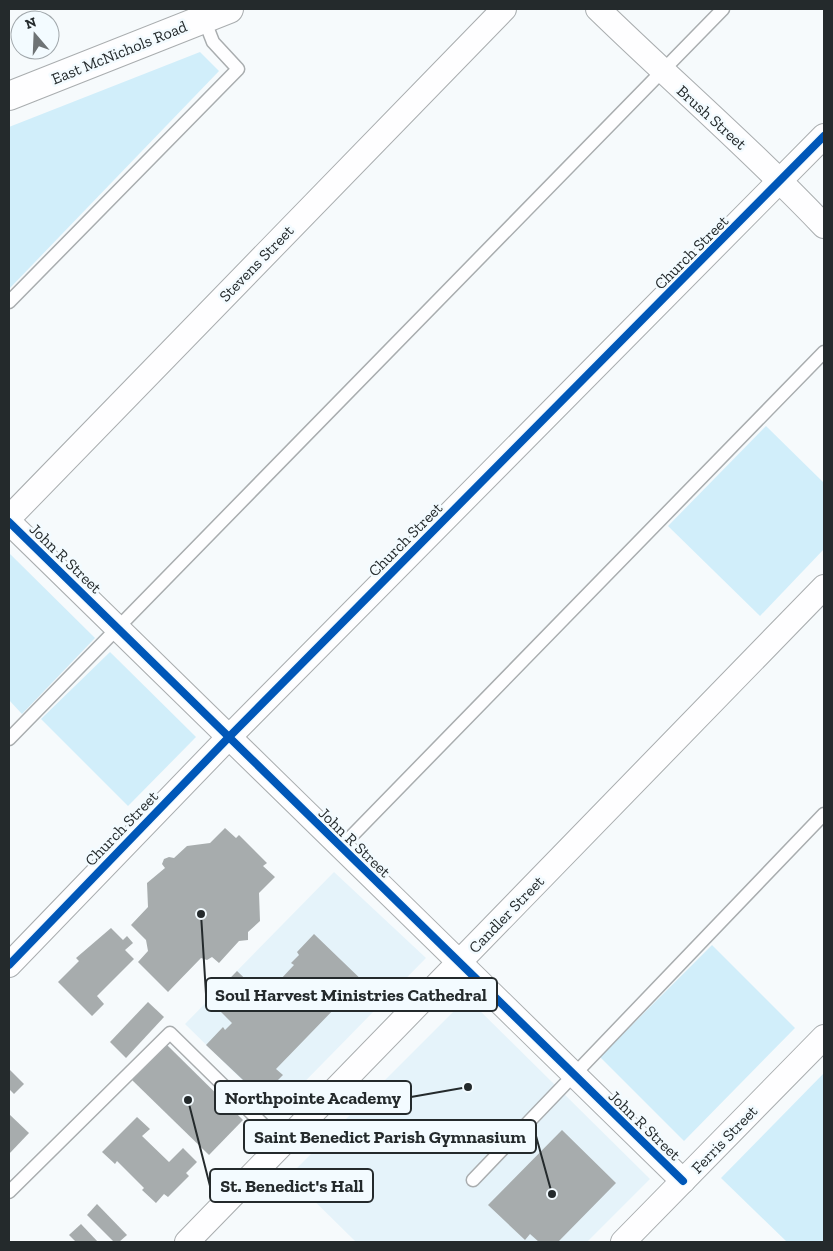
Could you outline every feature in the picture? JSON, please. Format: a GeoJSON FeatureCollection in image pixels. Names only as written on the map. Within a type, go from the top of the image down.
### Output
{"type":"FeatureCollection","features":[{"type":"Feature","properties":{"kind":"main road","name":"East McNichols Road"},"geometry":{"type":"LineString","coordinates":[[9,96],[229,9]]}},
{"type":"Feature","properties":{"kind":"street","name":"Stevens Street"},"geometry":{"type":"LineString","coordinates":[[9,520],[504,9]]}},
{"type":"Feature","properties":{"kind":"street","name":"Brush Street"},"geometry":{"type":"LineString","coordinates":[[598,9],[661,71],[781,180],[824,226]]}},
{"type":"Feature","properties":{"kind":"street","name":"Church Street"},"geometry":{"type":"LineString","coordinates":[[9,965],[229,737],[824,136]]}},
{"type":"Feature","properties":{"kind":"street","name":"John R Street"},"geometry":{"type":"LineString","coordinates":[[9,520],[683,1181]]}},
{"type":"Feature","properties":{"kind":"street","name":"Candler Street"},"geometry":{"type":"LineString","coordinates":[[187,1242],[824,587]]}},
{"type":"Feature","properties":{"kind":"street","name":"Ferris Street"},"geometry":{"type":"LineString","coordinates":[[623,1242],[824,1037]]}},
{"type":"Feature","properties":{"kind":"lane"},"geometry":{"type":"LineString","coordinates":[[9,739],[723,9]]}},
{"type":"Feature","properties":{"kind":"lane"},"geometry":{"type":"LineString","coordinates":[[9,302],[238,69],[213,42],[204,19]]}},
{"type":"Feature","properties":{"kind":"lane"},"geometry":{"type":"LineString","coordinates":[[341,847],[824,352]]}},
{"type":"Feature","properties":{"kind":"lane"},"geometry":{"type":"LineString","coordinates":[[473,1180],[824,814]]}},
{"type":"Feature","properties":{"kind":"lane"},"geometry":{"type":"LineString","coordinates":[[9,1192],[170,1033],[282,1144]]}},
{"type":"Feature","properties":{"kind":"shaded area"},"geometry":{"type":"Polygon","coordinates":[[[200,52],[219,71],[9,289],[9,127],[200,52]]]}},
{"type":"Feature","properties":{"kind":"shaded area"},"geometry":{"type":"Polygon","coordinates":[[[766,426],[824,483],[824,549],[760,616],[668,526],[766,426]]]}},
{"type":"Feature","properties":{"kind":"shaded area"},"geometry":{"type":"Polygon","coordinates":[[[9,553],[95,638],[22,714],[9,700],[9,553]]]}},
{"type":"Feature","properties":{"kind":"shaded area"},"geometry":{"type":"Polygon","coordinates":[[[110,652],[196,737],[128,806],[41,719],[110,652]]]}},
{"type":"Feature","properties":{"kind":"shaded area"},"geometry":{"type":"Polygon","coordinates":[[[334,872],[426,958],[275,1112],[185,1024],[334,872]]]}},
{"type":"Feature","properties":{"kind":"shaded area"},"geometry":{"type":"Polygon","coordinates":[[[712,945],[795,1028],[684,1141],[600,1057],[712,945]]]}},
{"type":"Feature","properties":{"kind":"shaded area"},"geometry":{"type":"Polygon","coordinates":[[[467,998],[650,1179],[587,1242],[356,1242],[289,1176],[467,998]]]}},
{"type":"Feature","properties":{"kind":"shaded area"},"geometry":{"type":"Polygon","coordinates":[[[824,1073],[824,1242],[787,1242],[721,1178],[824,1073]]]}},
{"type":"Feature","properties":{"kind":"building"},"geometry":{"type":"Polygon","coordinates":[[[225,828],[236,838],[239,835],[267,863],[263,866],[275,877],[259,893],[260,921],[248,932],[248,940],[239,941],[219,963],[212,957],[207,960],[201,958],[168,992],[138,962],[148,951],[146,940],[131,925],[148,907],[147,883],[165,868],[162,864],[164,859],[174,858],[187,846],[210,843],[225,828]]]}},
{"type":"Feature","properties":{"kind":"building"},"geometry":{"type":"Polygon","coordinates":[[[111,928],[123,940],[127,936],[133,943],[125,950],[134,959],[97,996],[104,1004],[92,1016],[58,982],[79,961],[76,958],[111,928]]]}},
{"type":"Feature","properties":{"kind":"building"},"geometry":{"type":"Polygon","coordinates":[[[314,934],[369,987],[346,1011],[339,1004],[276,1069],[283,1075],[261,1097],[206,1045],[223,1027],[225,1030],[232,1023],[209,1000],[237,971],[264,997],[294,965],[291,963],[299,955],[297,952],[314,934]]]}},
{"type":"Feature","properties":{"kind":"building"},"geometry":{"type":"Polygon","coordinates":[[[148,1002],[164,1017],[126,1058],[110,1042],[148,1002]]]}},
{"type":"Feature","properties":{"kind":"building"},"geometry":{"type":"Polygon","coordinates":[[[167,1045],[243,1120],[209,1155],[132,1080],[167,1045]]]}},
{"type":"Feature","properties":{"kind":"building"},"geometry":{"type":"Polygon","coordinates":[[[9,1069],[24,1084],[14,1094],[9,1089],[9,1069]]]}},
{"type":"Feature","properties":{"kind":"building"},"geometry":{"type":"Polygon","coordinates":[[[9,1114],[29,1133],[9,1154],[9,1114]]]}},
{"type":"Feature","properties":{"kind":"building"},"geometry":{"type":"Polygon","coordinates":[[[137,1117],[150,1129],[142,1136],[169,1162],[183,1148],[197,1162],[186,1173],[189,1176],[168,1197],[164,1194],[156,1203],[117,1161],[115,1164],[102,1152],[137,1117]]]}},
{"type":"Feature","properties":{"kind":"building"},"geometry":{"type":"Polygon","coordinates":[[[562,1130],[616,1183],[558,1242],[539,1242],[530,1234],[525,1240],[488,1205],[562,1130]]]}},
{"type":"Feature","properties":{"kind":"building"},"geometry":{"type":"Polygon","coordinates":[[[97,1204],[127,1235],[119,1242],[114,1242],[87,1215],[97,1204]]]}},
{"type":"Feature","properties":{"kind":"building"},"geometry":{"type":"Polygon","coordinates":[[[81,1224],[98,1242],[76,1242],[69,1235],[81,1224]]]}},
{"type":"Feature","properties":{"kind":"cycle path"},"geometry":{"type":"LineString","coordinates":[[9,965],[229,737],[824,136]]}},
{"type":"Feature","properties":{"kind":"cycle path"},"geometry":{"type":"LineString","coordinates":[[9,522],[683,1181]]}},
{"type":"Feature","properties":{"kind":"place","name":"Soul Harvest Ministries Cathedral"},"geometry":{"type":"Point","coordinates":[201,914]}},
{"type":"Feature","properties":{"kind":"place","name":"Northpointe Academy"},"geometry":{"type":"Point","coordinates":[468,1087]}},
{"type":"Feature","properties":{"kind":"place","name":"St. Benedict's Hall"},"geometry":{"type":"Point","coordinates":[188,1100]}},
{"type":"Feature","properties":{"kind":"place","name":"Saint Benedict Parish Gymnasium"},"geometry":{"type":"Point","coordinates":[552,1194]}}]}
